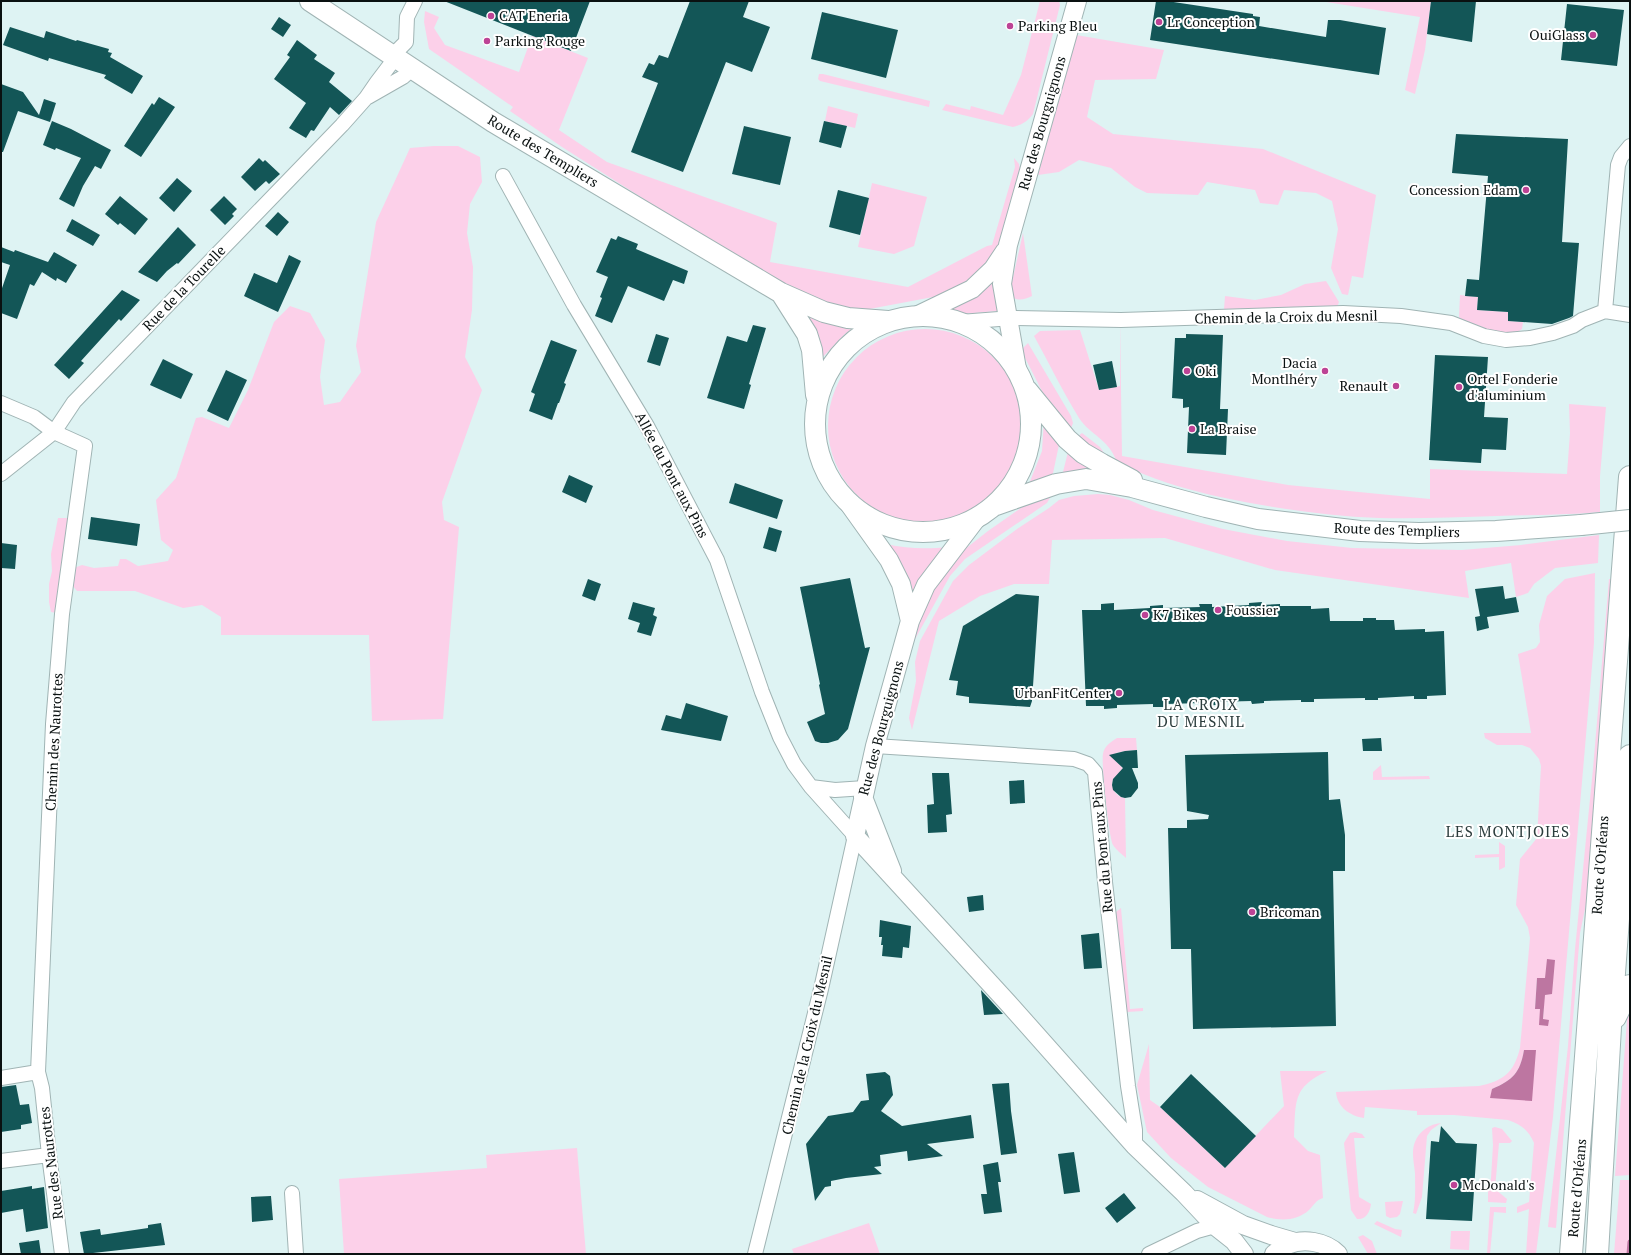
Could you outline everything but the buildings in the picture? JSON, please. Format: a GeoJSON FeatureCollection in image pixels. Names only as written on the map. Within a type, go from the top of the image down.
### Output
{"type":"FeatureCollection","features":[{"type":"Feature","properties":{"kind":"main road","name":"Route des Templiers"},"geometry":{"type":"LineString","coordinates":[[310,1],[493,122],[781,293],[824,312],[848,318],[888,321]]}},
{"type":"Feature","properties":{"kind":"main road","name":"Route des Templiers"},"geometry":{"type":"LineString","coordinates":[[781,293],[807,334],[812,350],[817,399]]}},
{"type":"Feature","properties":{"kind":"main road"},"geometry":{"type":"LineString","coordinates":[[916,316],[938,317],[960,322],[977,330],[992,341],[1006,354],[1016,369],[1026,389],[1031,410],[1032,431],[1028,452],[1020,472],[1009,491],[994,506],[977,518],[956,527],[934,532],[911,532],[888,527],[867,517],[849,504],[836,490],[826,474],[819,456],[815,438],[814,418],[817,399],[826,374],[842,351],[863,333],[888,321],[916,316]]}},
{"type":"Feature","properties":{"kind":"main road","name":"Route des Templiers"},"geometry":{"type":"LineString","coordinates":[[1026,389],[1068,439],[1084,453],[1119,474],[1168,496]]}},
{"type":"Feature","properties":{"kind":"main road","name":"Route d'Orléans"},"geometry":{"type":"LineString","coordinates":[[1571,1254],[1630,477]]}},
{"type":"Feature","properties":{"kind":"main road","name":"Route des Templiers"},"geometry":{"type":"LineString","coordinates":[[994,506],[1056,484],[1086,479],[1168,496],[1206,507],[1258,519],[1360,531],[1427,533],[1496,531],[1630,520]]}},
{"type":"Feature","properties":{"kind":"main road","name":"Route d'Orléans"},"geometry":{"type":"LineString","coordinates":[[1597,1254],[1610,1027],[1628,826],[1630,756]]}},
{"type":"Feature","properties":{"kind":"main road"},"geometry":{"type":"LineString","coordinates":[[1610,1027],[1630,986]]}},
{"type":"Feature","properties":{"kind":"street"},"geometry":{"type":"LineString","coordinates":[[400,60],[406,42],[407,17],[415,1]]}},
{"type":"Feature","properties":{"kind":"street","name":"Rue des Bourguignons"},"geometry":{"type":"LineString","coordinates":[[1016,369],[1002,284],[1008,245],[1077,1]]}},
{"type":"Feature","properties":{"kind":"street","name":"Rue de la Tourelle"},"geometry":{"type":"LineString","coordinates":[[1,474],[54,432],[74,402],[366,98],[377,82],[400,60]]}},
{"type":"Feature","properties":{"kind":"street","name":"Rue de la Tourelle"},"geometry":{"type":"LineString","coordinates":[[366,98],[403,77],[400,60]]}},
{"type":"Feature","properties":{"kind":"street"},"geometry":{"type":"LineString","coordinates":[[1630,146],[1621,157],[1618,165],[1605,311],[1630,315]]}},
{"type":"Feature","properties":{"kind":"street","name":"Allée du Pont aux Pins"},"geometry":{"type":"LineString","coordinates":[[503,176],[574,305],[647,426],[717,560],[762,692],[780,737],[794,764],[855,836]]}},
{"type":"Feature","properties":{"kind":"street","name":"Rue des Bourguignons"},"geometry":{"type":"LineString","coordinates":[[916,316],[972,289],[993,269],[1008,245]]}},
{"type":"Feature","properties":{"kind":"street","name":"Chemin de la Croix du Mesnil"},"geometry":{"type":"LineString","coordinates":[[960,322],[1007,318],[1121,320],[1342,313],[1400,316],[1451,323],[1484,336],[1506,340],[1530,338],[1554,333],[1605,311]]}},
{"type":"Feature","properties":{"kind":"street"},"geometry":{"type":"LineString","coordinates":[[1,403],[34,416],[54,432]]}},
{"type":"Feature","properties":{"kind":"street","name":"Chemin des Naurottes"},"geometry":{"type":"LineString","coordinates":[[38,1072],[53,724],[62,614],[84,446],[54,432]]}},
{"type":"Feature","properties":{"kind":"street"},"geometry":{"type":"LineString","coordinates":[[849,504],[889,560],[901,584],[910,621]]}},
{"type":"Feature","properties":{"kind":"street","name":"Rue des Bourguignons"},"geometry":{"type":"LineString","coordinates":[[855,836],[875,746],[910,621],[926,586],[977,518]]}},
{"type":"Feature","properties":{"kind":"street","name":"Rue du Pont aux Pins"},"geometry":{"type":"LineString","coordinates":[[875,746],[1074,759],[1088,764],[1095,772],[1105,882],[1128,1086],[1135,1130],[1134,1146]]}},
{"type":"Feature","properties":{"kind":"street"},"geometry":{"type":"LineString","coordinates":[[812,787],[864,792],[895,879]]}},
{"type":"Feature","properties":{"kind":"street"},"geometry":{"type":"LineString","coordinates":[[855,836],[1008,1003],[1134,1146],[1184,1193],[1215,1226],[1234,1241],[1244,1254]]}},
{"type":"Feature","properties":{"kind":"street","name":"Chemin de la Croix du Mesnil"},"geometry":{"type":"LineString","coordinates":[[755,1254],[821,989],[855,836]]}},
{"type":"Feature","properties":{"kind":"street"},"geometry":{"type":"LineString","coordinates":[[1,1078],[38,1072]]}},
{"type":"Feature","properties":{"kind":"street","name":"Rue des Naurottes"},"geometry":{"type":"LineString","coordinates":[[38,1072],[42,1088],[62,1254]]}},
{"type":"Feature","properties":{"kind":"street"},"geometry":{"type":"LineString","coordinates":[[1,1161],[49,1155]]}},
{"type":"Feature","properties":{"kind":"street"},"geometry":{"type":"LineString","coordinates":[[292,1193],[296,1254]]}},
{"type":"Feature","properties":{"kind":"street"},"geometry":{"type":"LineString","coordinates":[[1184,1193],[1243,1224],[1271,1236],[1295,1242]]}},
{"type":"Feature","properties":{"kind":"street"},"geometry":{"type":"LineString","coordinates":[[1149,1254],[1197,1231],[1215,1226]]}},
{"type":"Feature","properties":{"kind":"street"},"geometry":{"type":"LineString","coordinates":[[1274,1254],[1286,1245],[1295,1242],[1308,1241],[1324,1245],[1338,1254]]}},
{"type":"Feature","properties":{"kind":"shaded area"},"geometry":{"type":"Polygon","coordinates":[[[1040,1],[1059,1],[1060,5],[1031,117],[1024,123],[1013,127],[942,110],[946,104],[970,110],[971,106],[1003,115],[1021,75],[1040,1]]]}},
{"type":"Feature","properties":{"kind":"shaded area"},"geometry":{"type":"Polygon","coordinates":[[[1320,1],[1431,1],[1425,50],[1415,94],[1405,90],[1420,17],[1320,1]]]}},
{"type":"Feature","properties":{"kind":"shaded area"},"geometry":{"type":"Polygon","coordinates":[[[425,11],[439,17],[434,28],[445,45],[519,72],[532,36],[588,58],[559,130],[607,162],[777,223],[770,262],[908,287],[987,246],[992,245],[1015,167],[1014,158],[1019,164],[1020,170],[999,247],[985,267],[949,294],[864,310],[818,304],[647,201],[562,147],[510,111],[513,107],[429,49],[424,22],[425,11]]]}},
{"type":"Feature","properties":{"kind":"shaded area"},"geometry":{"type":"Polygon","coordinates":[[[1076,35],[1164,50],[1156,79],[1095,80],[1087,117],[1113,134],[1263,149],[1376,195],[1363,278],[1352,276],[1348,295],[1342,294],[1331,268],[1338,229],[1332,201],[1316,193],[1284,190],[1278,205],[1260,203],[1255,190],[1207,182],[1198,195],[1147,193],[1135,187],[1111,168],[1079,160],[1059,172],[1038,175],[1076,35]]]}},
{"type":"Feature","properties":{"kind":"shaded area"},"geometry":{"type":"Polygon","coordinates":[[[819,74],[930,101],[929,107],[820,81],[818,79],[819,74]]]}},
{"type":"Feature","properties":{"kind":"shaded area"},"geometry":{"type":"Polygon","coordinates":[[[828,106],[858,114],[855,128],[825,121],[828,106]]]}},
{"type":"Feature","properties":{"kind":"shaded area"},"geometry":{"type":"Polygon","coordinates":[[[458,146],[480,157],[482,182],[470,204],[467,233],[473,267],[472,310],[465,357],[482,390],[442,502],[444,520],[459,527],[443,719],[372,721],[369,635],[221,635],[221,617],[202,605],[183,608],[135,591],[77,591],[69,581],[62,579],[59,585],[56,613],[51,612],[49,602],[49,584],[52,571],[51,554],[58,518],[68,518],[75,526],[74,568],[82,565],[94,568],[118,566],[120,559],[126,559],[138,566],[168,561],[173,550],[161,540],[156,500],[176,478],[196,418],[202,417],[229,428],[248,390],[274,322],[290,306],[310,313],[325,340],[320,377],[324,405],[340,402],[361,372],[356,346],[376,222],[410,148],[458,146]]]}},
{"type":"Feature","properties":{"kind":"shaded area"},"geometry":{"type":"Polygon","coordinates":[[[872,183],[927,197],[914,246],[894,254],[858,247],[872,183]]]}},
{"type":"Feature","properties":{"kind":"shaded area"},"geometry":{"type":"Polygon","coordinates":[[[1023,233],[1032,296],[1019,299],[1011,297],[1012,282],[1023,233]]]}},
{"type":"Feature","properties":{"kind":"shaded area"},"geometry":{"type":"Polygon","coordinates":[[[998,269],[996,288],[997,311],[962,314],[945,308],[998,269]]]}},
{"type":"Feature","properties":{"kind":"shaded area"},"geometry":{"type":"Polygon","coordinates":[[[1326,281],[1339,302],[1337,307],[1224,309],[1225,296],[1255,300],[1281,295],[1305,284],[1326,281]]]}},
{"type":"Feature","properties":{"kind":"shaded area"},"geometry":{"type":"Polygon","coordinates":[[[1460,295],[1478,297],[1477,310],[1508,312],[1508,321],[1523,322],[1522,329],[1516,333],[1506,334],[1467,325],[1459,317],[1460,295]]]}},
{"type":"Feature","properties":{"kind":"shaded area"},"geometry":{"type":"Polygon","coordinates":[[[798,307],[858,324],[845,334],[819,361],[798,307]]]}},
{"type":"Feature","properties":{"kind":"shaded area"},"geometry":{"type":"Polygon","coordinates":[[[1120,320],[1122,456],[1288,485],[1430,499],[1430,469],[1567,474],[1570,433],[1569,404],[1606,407],[1600,476],[1600,512],[1423,518],[1379,518],[1339,515],[1259,505],[1220,497],[1181,487],[1142,474],[1117,462],[1104,442],[1079,418],[1034,336],[1040,331],[1080,330],[1099,390],[1120,386],[1120,320]]]}},
{"type":"Feature","properties":{"kind":"shaded area"},"geometry":{"type":"Polygon","coordinates":[[[925,329],[953,333],[971,341],[986,351],[1000,365],[1010,380],[1018,398],[1022,426],[1018,454],[1010,472],[1000,487],[986,501],[971,511],[953,519],[925,523],[897,519],[879,511],[864,501],[850,487],[840,472],[832,454],[828,426],[832,398],[840,380],[850,365],[864,351],[879,341],[897,333],[925,329]]]}},
{"type":"Feature","properties":{"kind":"shaded area"},"geometry":{"type":"Polygon","coordinates":[[[1028,343],[1071,416],[1073,423],[1070,431],[1044,395],[1021,350],[1028,343]]]}},
{"type":"Feature","properties":{"kind":"shaded area"},"geometry":{"type":"Polygon","coordinates":[[[1044,418],[1060,440],[1052,478],[1027,489],[1042,451],[1044,418]]]}},
{"type":"Feature","properties":{"kind":"shaded area"},"geometry":{"type":"Polygon","coordinates":[[[1082,433],[1100,447],[1108,459],[1076,438],[1082,433]]]}},
{"type":"Feature","properties":{"kind":"shaded area"},"geometry":{"type":"Polygon","coordinates":[[[1069,448],[1103,471],[1062,476],[1069,448]]]}},
{"type":"Feature","properties":{"kind":"shaded area"},"geometry":{"type":"Polygon","coordinates":[[[1098,494],[1110,495],[1129,500],[1153,510],[1223,529],[1287,541],[1352,548],[1462,550],[1521,545],[1599,535],[1598,563],[1555,568],[1534,584],[1528,593],[1516,597],[1511,563],[1465,571],[1469,598],[1275,570],[1165,538],[1052,540],[1049,584],[1014,584],[980,596],[939,621],[912,730],[909,718],[916,681],[915,662],[920,641],[953,581],[969,565],[1059,500],[1074,496],[1098,494]]]}},
{"type":"Feature","properties":{"kind":"shaded area"},"geometry":{"type":"Polygon","coordinates":[[[1051,496],[1047,503],[965,559],[950,576],[914,641],[916,626],[929,595],[951,560],[988,531],[1031,501],[1051,496]]]}},
{"type":"Feature","properties":{"kind":"shaded area"},"geometry":{"type":"Polygon","coordinates":[[[886,544],[918,548],[949,547],[912,602],[886,544]]]}},
{"type":"Feature","properties":{"kind":"shaded area"},"geometry":{"type":"Polygon","coordinates":[[[1595,573],[1594,643],[1553,1117],[1536,1254],[1526,1254],[1529,1209],[1517,1213],[1517,1207],[1529,1202],[1534,1143],[1530,1134],[1524,1128],[1508,1120],[1454,1115],[1417,1115],[1417,1111],[1365,1107],[1364,1118],[1349,1113],[1345,1110],[1339,1102],[1336,1092],[1479,1086],[1501,1078],[1511,1070],[1518,1057],[1530,938],[1528,927],[1516,905],[1520,859],[1537,838],[1541,766],[1539,759],[1530,748],[1522,745],[1497,745],[1485,738],[1484,733],[1531,733],[1518,654],[1536,648],[1540,642],[1539,625],[1547,596],[1565,579],[1595,573]],[[1537,978],[1535,1009],[1540,1009],[1540,1025],[1543,1020],[1545,978],[1537,978]],[[1524,1050],[1518,1070],[1514,1075],[1510,1079],[1492,1089],[1532,1101],[1524,1050]]]}},
{"type":"Feature","properties":{"kind":"shaded area"},"geometry":{"type":"Polygon","coordinates":[[[1609,579],[1613,579],[1590,885],[1580,933],[1556,1228],[1548,1227],[1568,1046],[1575,949],[1593,769],[1609,579]]]}},
{"type":"Feature","properties":{"kind":"shaded area"},"geometry":{"type":"Polygon","coordinates":[[[1117,738],[1136,738],[1137,750],[1116,753],[1114,758],[1126,772],[1113,779],[1113,789],[1116,794],[1125,798],[1126,858],[1114,847],[1111,840],[1103,771],[1104,751],[1108,744],[1117,738]]]}},
{"type":"Feature","properties":{"kind":"shaded area"},"geometry":{"type":"Polygon","coordinates":[[[1381,765],[1382,777],[1429,776],[1430,779],[1373,780],[1373,772],[1381,765]]]}},
{"type":"Feature","properties":{"kind":"shaded area"},"geometry":{"type":"Polygon","coordinates":[[[1499,842],[1505,846],[1505,867],[1499,870],[1499,857],[1475,858],[1475,855],[1499,854],[1499,842]]]}},
{"type":"Feature","properties":{"kind":"shaded area"},"geometry":{"type":"Polygon","coordinates":[[[1121,908],[1130,1009],[1143,1008],[1143,1011],[1127,1012],[1116,912],[1121,908]]]}},
{"type":"Feature","properties":{"kind":"shaded area"},"geometry":{"type":"Polygon","coordinates":[[[1547,959],[1555,960],[1552,994],[1545,995],[1543,1019],[1549,1020],[1548,1026],[1539,1025],[1540,1009],[1535,1009],[1537,978],[1545,978],[1547,959]]]}},
{"type":"Feature","properties":{"kind":"shaded area"},"geometry":{"type":"Polygon","coordinates":[[[1630,1007],[1630,1175],[1615,1176],[1627,1020],[1630,1007]]]}},
{"type":"Feature","properties":{"kind":"shaded area"},"geometry":{"type":"Polygon","coordinates":[[[1149,1044],[1150,1100],[1160,1107],[1225,1168],[1284,1106],[1280,1071],[1327,1071],[1307,1083],[1298,1097],[1295,1114],[1294,1137],[1308,1151],[1320,1155],[1323,1198],[1317,1201],[1304,1214],[1294,1218],[1278,1219],[1267,1217],[1208,1187],[1171,1158],[1147,1132],[1137,1085],[1149,1044]]]}},
{"type":"Feature","properties":{"kind":"shaded area"},"geometry":{"type":"Polygon","coordinates":[[[1524,1050],[1536,1050],[1532,1101],[1490,1098],[1492,1089],[1510,1079],[1518,1070],[1524,1050]]]}},
{"type":"Feature","properties":{"kind":"shaded area"},"geometry":{"type":"Polygon","coordinates":[[[1441,1123],[1431,1130],[1427,1136],[1422,1197],[1416,1214],[1413,1213],[1415,1203],[1414,1146],[1422,1131],[1433,1125],[1441,1123]]]}},
{"type":"Feature","properties":{"kind":"shaded area"},"geometry":{"type":"Polygon","coordinates":[[[1495,1127],[1502,1129],[1512,1141],[1510,1143],[1499,1143],[1495,1189],[1507,1199],[1506,1203],[1488,1202],[1493,1145],[1492,1128],[1495,1127]]]}},
{"type":"Feature","properties":{"kind":"shaded area"},"geometry":{"type":"Polygon","coordinates":[[[1355,1132],[1362,1134],[1365,1138],[1354,1138],[1359,1197],[1371,1204],[1367,1215],[1360,1219],[1357,1219],[1351,1210],[1344,1143],[1350,1133],[1355,1132]]]}},
{"type":"Feature","properties":{"kind":"shaded area"},"geometry":{"type":"Polygon","coordinates":[[[577,1148],[586,1254],[344,1254],[339,1179],[487,1168],[486,1155],[577,1148]]]}},
{"type":"Feature","properties":{"kind":"shaded area"},"geometry":{"type":"Polygon","coordinates":[[[1620,1180],[1630,1180],[1630,1254],[1614,1254],[1620,1180]]]}},
{"type":"Feature","properties":{"kind":"shaded area"},"geometry":{"type":"Polygon","coordinates":[[[1403,1201],[1400,1214],[1397,1217],[1390,1218],[1386,1216],[1385,1202],[1403,1201]]]}},
{"type":"Feature","properties":{"kind":"shaded area"},"geometry":{"type":"Polygon","coordinates":[[[1490,1207],[1506,1207],[1506,1213],[1494,1212],[1490,1254],[1487,1254],[1490,1207]]]}},
{"type":"Feature","properties":{"kind":"shaded area"},"geometry":{"type":"Polygon","coordinates":[[[1377,1221],[1395,1229],[1402,1230],[1401,1237],[1374,1224],[1377,1221]]]}},
{"type":"Feature","properties":{"kind":"shaded area"},"geometry":{"type":"Polygon","coordinates":[[[869,1223],[880,1254],[794,1254],[792,1249],[869,1223]]]}},
{"type":"Feature","properties":{"kind":"shaded area"},"geometry":{"type":"Polygon","coordinates":[[[1451,1231],[1470,1231],[1469,1250],[1450,1249],[1451,1231]]]}},
{"type":"Feature","properties":{"kind":"shaded area"},"geometry":{"type":"Polygon","coordinates":[[[1363,1235],[1372,1241],[1377,1254],[1368,1254],[1358,1237],[1363,1235]]]}},
{"type":"Feature","properties":{"kind":"waterway"},"geometry":{"type":"LineString","coordinates":[[1629,1254],[1630,1242]]}},
{"type":"Feature","properties":{"kind":"place","name":"CAT Eneria"},"geometry":{"type":"Point","coordinates":[491,16]}},
{"type":"Feature","properties":{"kind":"place","name":"Lr Conception"},"geometry":{"type":"Point","coordinates":[1159,22]}},
{"type":"Feature","properties":{"kind":"place","name":"Parking Bleu"},"geometry":{"type":"Point","coordinates":[1010,26]}},
{"type":"Feature","properties":{"kind":"place","name":"OuiGlass"},"geometry":{"type":"Point","coordinates":[1593,35]}},
{"type":"Feature","properties":{"kind":"place","name":"Parking Rouge"},"geometry":{"type":"Point","coordinates":[487,41]}},
{"type":"Feature","properties":{"kind":"place","name":"Concession Edam"},"geometry":{"type":"Point","coordinates":[1526,190]}},
{"type":"Feature","properties":{"kind":"place","name":"Oki"},"geometry":{"type":"Point","coordinates":[1187,371]}},
{"type":"Feature","properties":{"kind":"place","name":"Dacia Montlhéry"},"geometry":{"type":"Point","coordinates":[1325,371]}},
{"type":"Feature","properties":{"kind":"place","name":"Renault"},"geometry":{"type":"Point","coordinates":[1396,386]}},
{"type":"Feature","properties":{"kind":"place","name":"Ortel Fonderie d'aluminium"},"geometry":{"type":"Point","coordinates":[1459,387]}},
{"type":"Feature","properties":{"kind":"place","name":"La Braise"},"geometry":{"type":"Point","coordinates":[1192,429]}},
{"type":"Feature","properties":{"kind":"place","name":"Foussier"},"geometry":{"type":"Point","coordinates":[1218,610]}},
{"type":"Feature","properties":{"kind":"place","name":"K7 Bikes"},"geometry":{"type":"Point","coordinates":[1145,615]}},
{"type":"Feature","properties":{"kind":"place","name":"UrbanFitCenter"},"geometry":{"type":"Point","coordinates":[1119,693]}},
{"type":"Feature","properties":{"kind":"place","name":"Bricoman"},"geometry":{"type":"Point","coordinates":[1252,912]}},
{"type":"Feature","properties":{"kind":"place","name":"McDonald's"},"geometry":{"type":"Point","coordinates":[1454,1185]}},
{"type":"Feature","properties":{"kind":"district","name":"LA CROIX DU MESNIL"},"geometry":{"type":"Point","coordinates":[1201,714]}},
{"type":"Feature","properties":{"kind":"district","name":"LES MONTJOIES"},"geometry":{"type":"Point","coordinates":[1508,832]}}]}
